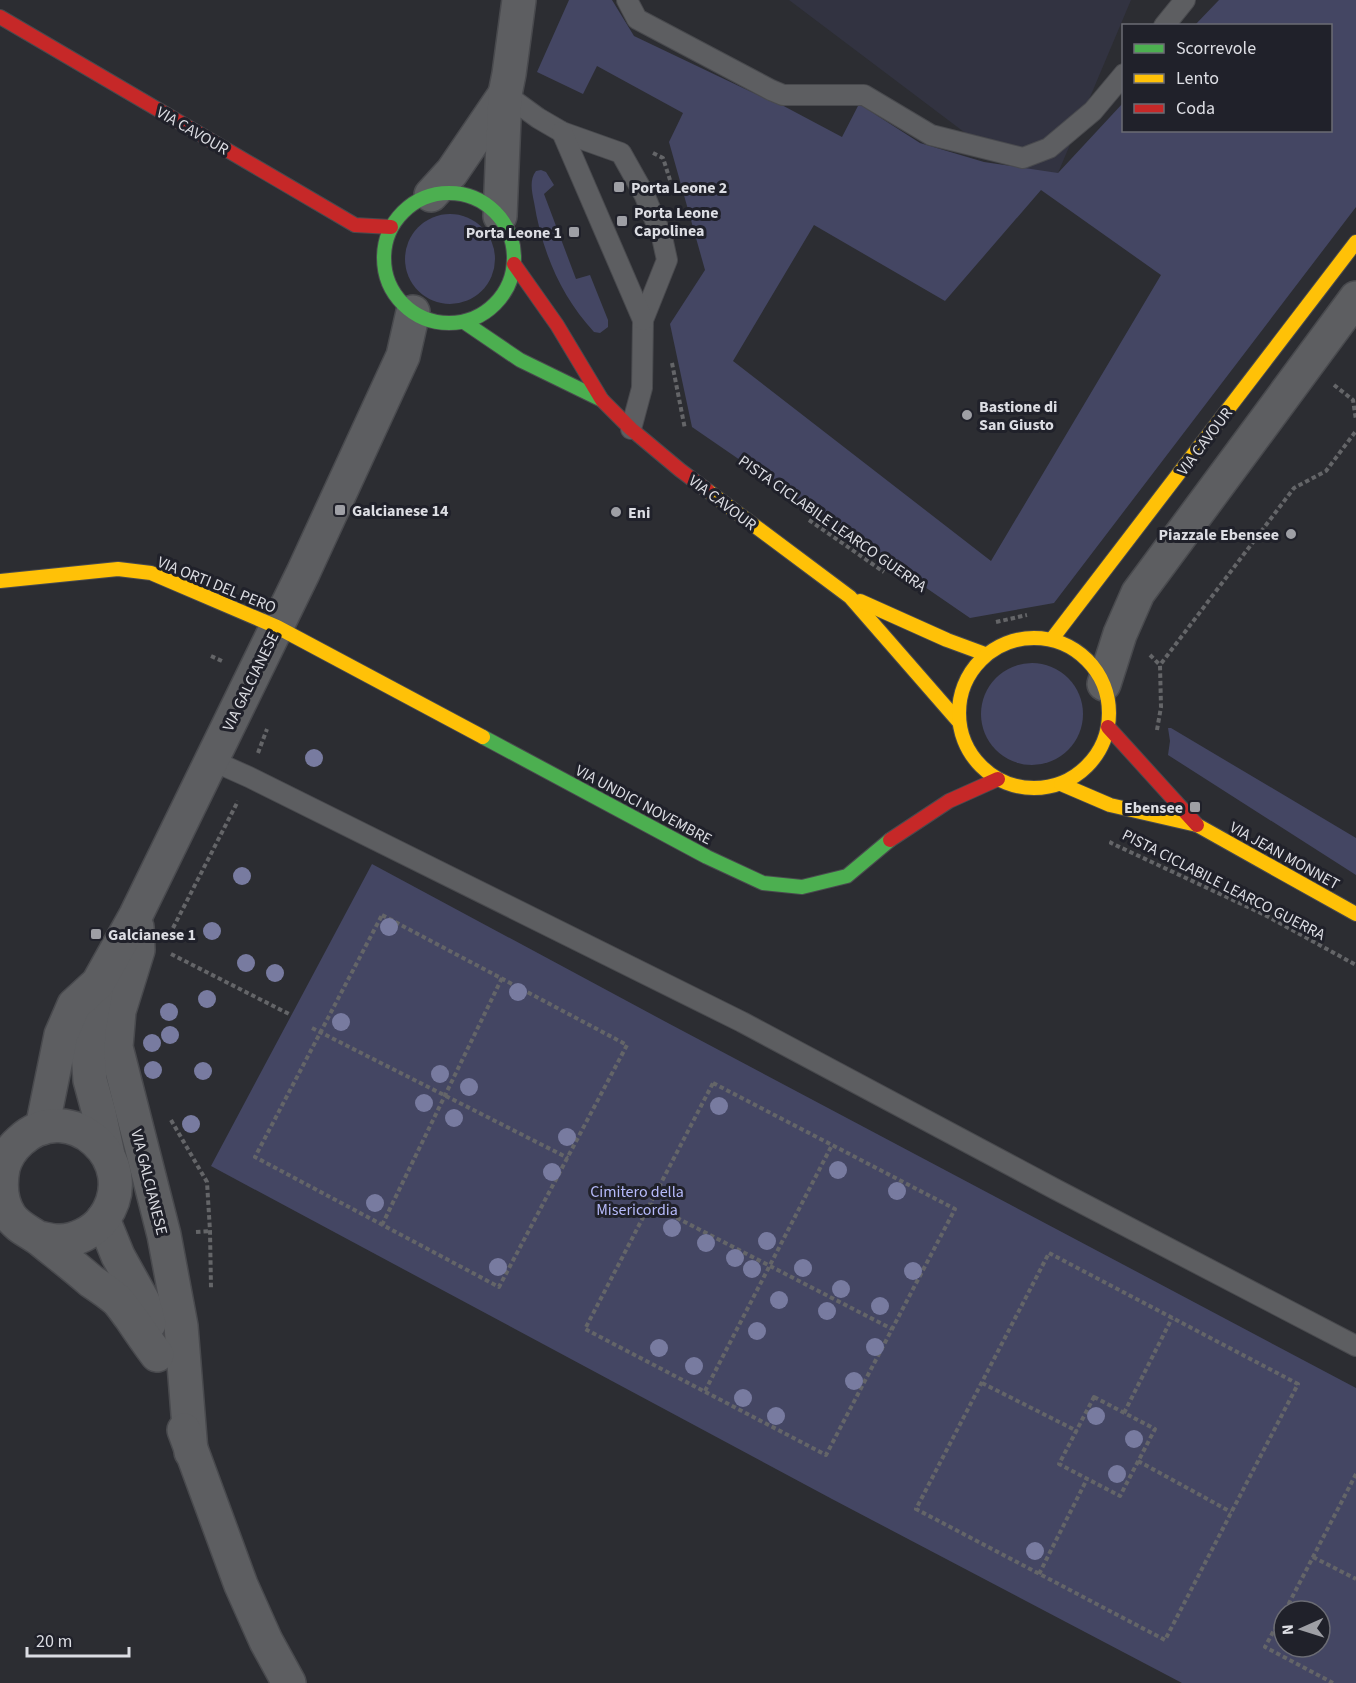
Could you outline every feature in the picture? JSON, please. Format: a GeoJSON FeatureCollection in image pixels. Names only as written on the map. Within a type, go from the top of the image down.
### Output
{"type":"FeatureCollection","features":[{"type":"Feature","properties":{"kind":"street"},"geometry":{"type":"LineString","coordinates":[[500,216],[505,94],[519,0]]}},
{"type":"Feature","properties":{"kind":"street","name":"VIA CAVOUR"},"geometry":{"type":"LineString","coordinates":[[0,17],[355,225],[392,227]]}},
{"type":"Feature","properties":{"kind":"street"},"geometry":{"type":"LineString","coordinates":[[431,195],[452,172],[505,94]]}},
{"type":"Feature","properties":{"kind":"street","name":"VIA CAVOUR"},"geometry":{"type":"LineString","coordinates":[[450,192],[468,195],[486,203],[500,216],[514,247],[514,264],[509,284],[499,301],[483,314],[464,321],[438,322],[413,312],[399,299],[389,283],[384,264],[385,245],[392,227],[402,213],[416,202],[431,195],[450,192]]}},
{"type":"Feature","properties":{"kind":"street","name":"VIA CAVOUR"},"geometry":{"type":"LineString","coordinates":[[1052,639],[1356,242]]}},
{"type":"Feature","properties":{"kind":"street","name":"VIA CAVOUR"},"geometry":{"type":"LineString","coordinates":[[514,264],[557,325],[602,400],[631,429],[680,470],[850,597],[959,722]]}},
{"type":"Feature","properties":{"kind":"street","name":"VIA CAVOUR"},"geometry":{"type":"LineString","coordinates":[[1104,684],[1120,634],[1138,594],[1356,298]]}},
{"type":"Feature","properties":{"kind":"street","name":"VIA GALCIANESE"},"geometry":{"type":"LineString","coordinates":[[42,1128],[61,1035],[74,1005],[98,983],[136,915],[277,627],[403,356],[413,312]]}},
{"type":"Feature","properties":{"kind":"street","name":"VIA CAVOUR"},"geometry":{"type":"LineString","coordinates":[[464,321],[520,360],[602,400]]}},
{"type":"Feature","properties":{"kind":"street","name":"VIA ORTI DEL PERO"},"geometry":{"type":"LineString","coordinates":[[0,581],[118,569],[151,573],[277,627]]}},
{"type":"Feature","properties":{"kind":"street","name":"VIA CAVOUR"},"geometry":{"type":"LineString","coordinates":[[850,597],[947,640],[985,654]]}},
{"type":"Feature","properties":{"kind":"street","name":"VIA UNDICI NOVEMBRE"},"geometry":{"type":"LineString","coordinates":[[277,627],[706,857],[763,883],[802,887],[848,876],[892,838],[939,807],[998,779]]}},
{"type":"Feature","properties":{"kind":"street","name":"VIA CAVOUR"},"geometry":{"type":"LineString","coordinates":[[1029,637],[1052,639],[1074,648],[1092,664],[1104,684],[1109,705],[1108,727],[1099,751],[1083,771],[1061,784],[1045,788],[1012,785],[998,779],[979,765],[965,745],[959,722],[960,697],[969,673],[985,654],[1006,642],[1029,637]]}},
{"type":"Feature","properties":{"kind":"street","name":"VIA JEAN MONNET"},"geometry":{"type":"LineString","coordinates":[[1108,727],[1197,825]]}},
{"type":"Feature","properties":{"kind":"street","name":"VIA JEAN MONNET"},"geometry":{"type":"LineString","coordinates":[[1061,784],[1110,805],[1197,825],[1356,914]]}},
{"type":"Feature","properties":{"kind":"street","name":"VIA GALCIANESE"},"geometry":{"type":"LineString","coordinates":[[136,915],[138,950],[119,1011],[116,1047],[164,1235],[179,1315],[191,1452]]}},
{"type":"Feature","properties":{"kind":"street","name":"VIA GALCIANESE"},"geometry":{"type":"LineString","coordinates":[[98,983],[89,1030],[90,1080],[108,1155],[114,1170],[115,1187],[111,1204],[103,1219],[118,1256],[143,1301],[157,1355],[241,1585],[288,1683]]}},
{"type":"Feature","properties":{"kind":"street","name":"VIA GALCIANESE"},"geometry":{"type":"LineString","coordinates":[[108,1155],[96,1140],[79,1130],[61,1126],[42,1128],[26,1135],[13,1148],[2,1165],[0,1181],[2,1199],[20,1233],[118,1301],[157,1355]]}},
{"type":"Feature","properties":{"kind":"street"},"geometry":{"type":"LineString","coordinates":[[20,1233],[56,1241],[74,1239],[90,1231],[103,1219]]}},
{"type":"Feature","properties":{"kind":"lane"},"geometry":{"type":"LineString","coordinates":[[627,0],[637,20],[777,93],[783,95],[864,95],[931,135],[1023,158],[1049,148],[1093,111],[1122,76]]}},
{"type":"Feature","properties":{"kind":"lane"},"geometry":{"type":"LineString","coordinates":[[1166,24],[1185,0]]}},
{"type":"Feature","properties":{"kind":"lane"},"geometry":{"type":"LineString","coordinates":[[505,94],[562,132],[621,153],[644,194],[662,237],[667,260],[643,320],[642,388],[631,429]]}},
{"type":"Feature","properties":{"kind":"lane"},"geometry":{"type":"LineString","coordinates":[[562,132],[643,320]]}},
{"type":"Feature","properties":{"kind":"lane"},"geometry":{"type":"LineString","coordinates":[[211,760],[260,782],[742,1022],[1054,1189],[1356,1346]]}},
{"type":"Feature","properties":{"kind":"path"},"geometry":{"type":"LineString","coordinates":[[652,153],[663,158],[672,189]]}},
{"type":"Feature","properties":{"kind":"path"},"geometry":{"type":"LineString","coordinates":[[669,352],[685,430],[689,437]]}},
{"type":"Feature","properties":{"kind":"path"},"geometry":{"type":"LineString","coordinates":[[1330,381],[1353,400],[1356,420]]}},
{"type":"Feature","properties":{"kind":"path"},"geometry":{"type":"LineString","coordinates":[[1143,765],[1154,753],[1161,707],[1160,665],[1294,488],[1326,471],[1356,431]]}},
{"type":"Feature","properties":{"kind":"path","name":"PISTA CICLABILE LEARCO GUERRA"},"geometry":{"type":"LineString","coordinates":[[804,517],[892,578]]}},
{"type":"Feature","properties":{"kind":"path"},"geometry":{"type":"LineString","coordinates":[[987,624],[1029,615]]}},
{"type":"Feature","properties":{"kind":"path"},"geometry":{"type":"LineString","coordinates":[[172,929],[240,796]]}},
{"type":"Feature","properties":{"kind":"path","name":"PISTA CICLABILE LEARCO GUERRA"},"geometry":{"type":"LineString","coordinates":[[1110,805],[1112,843],[1265,915],[1356,965]]}},
{"type":"Feature","properties":{"kind":"path"},"geometry":{"type":"LineString","coordinates":[[382,915],[502,978],[627,1045],[500,1287],[255,1157],[382,915]]}},
{"type":"Feature","properties":{"kind":"path"},"geometry":{"type":"LineString","coordinates":[[162,949],[291,1015]]}},
{"type":"Feature","properties":{"kind":"path"},"geometry":{"type":"LineString","coordinates":[[382,1225],[502,978]]}},
{"type":"Feature","properties":{"kind":"path"},"geometry":{"type":"LineString","coordinates":[[312,1028],[568,1158]]}},
{"type":"Feature","properties":{"kind":"path"},"geometry":{"type":"LineString","coordinates":[[713,1083],[832,1145],[955,1209],[826,1455],[585,1329],[713,1083]]}},
{"type":"Feature","properties":{"kind":"path"},"geometry":{"type":"LineString","coordinates":[[169,1115],[207,1182],[211,1299]]}},
{"type":"Feature","properties":{"kind":"path"},"geometry":{"type":"LineString","coordinates":[[705,1391],[832,1145]]}},
{"type":"Feature","properties":{"kind":"path"},"geometry":{"type":"LineString","coordinates":[[650,1204],[892,1329]]}},
{"type":"Feature","properties":{"kind":"path"},"geometry":{"type":"LineString","coordinates":[[1050,1254],[1298,1384],[1164,1640],[916,1509],[982,1383],[1050,1254]]}},
{"type":"Feature","properties":{"kind":"path"},"geometry":{"type":"LineString","coordinates":[[1124,1413],[1172,1318]]}},
{"type":"Feature","properties":{"kind":"path"},"geometry":{"type":"LineString","coordinates":[[982,1383],[1077,1431]]}},
{"type":"Feature","properties":{"kind":"path"},"geometry":{"type":"LineString","coordinates":[[1094,1397],[1155,1429],[1120,1496],[1059,1464],[1077,1431],[1094,1397]]}},
{"type":"Feature","properties":{"kind":"path"},"geometry":{"type":"LineString","coordinates":[[1138,1461],[1231,1512]]}},
{"type":"Feature","properties":{"kind":"path"},"geometry":{"type":"LineString","coordinates":[[1290,1599],[1356,1474]]}},
{"type":"Feature","properties":{"kind":"path"},"geometry":{"type":"LineString","coordinates":[[1039,1574],[1087,1479]]}},
{"type":"Feature","properties":{"kind":"path"},"geometry":{"type":"LineString","coordinates":[[1313,1557],[1356,1580]]}},
{"type":"Feature","properties":{"kind":"path"},"geometry":{"type":"LineString","coordinates":[[1272,1634],[1265,1647],[1272,1651]]}},
{"type":"Feature","properties":{"kind":"path"},"geometry":{"type":"LineString","coordinates":[[1288,1659],[1333,1683]]}},
{"type":"Feature","properties":{"kind":"shaded area"},"geometry":{"type":"Polygon","coordinates":[[[789,0],[1131,0],[1058,173],[1041,190],[789,0]]]}},
{"type":"Feature","properties":{"kind":"green space"},"geometry":{"type":"Polygon","coordinates":[[[569,0],[612,0],[634,36],[778,103],[842,137],[859,104],[920,143],[984,162],[1058,173],[1122,104],[1122,132],[1332,132],[1332,24],[1196,24],[1219,0],[1356,0],[1356,207],[1054,603],[970,618],[692,427],[670,324],[705,270],[669,142],[683,113],[597,66],[583,94],[537,72],[569,0]],[[1041,190],[945,301],[814,225],[733,361],[991,561],[1161,275],[1041,190]]]}},
{"type":"Feature","properties":{"kind":"green space"},"geometry":{"type":"Polygon","coordinates":[[[536,171],[546,172],[554,185],[544,194],[576,279],[590,275],[608,320],[608,327],[600,333],[594,332],[582,318],[554,272],[537,220],[532,190],[534,175],[536,171]]]}},
{"type":"Feature","properties":{"kind":"green space"},"geometry":{"type":"Polygon","coordinates":[[[450,214],[467,217],[482,227],[492,242],[495,259],[492,276],[482,291],[467,301],[450,304],[433,301],[418,291],[408,276],[405,259],[408,242],[418,227],[433,217],[450,214]]]}},
{"type":"Feature","properties":{"kind":"green space"},"geometry":{"type":"Polygon","coordinates":[[[1032,663],[1052,667],[1068,678],[1079,694],[1083,714],[1079,734],[1068,750],[1052,761],[1032,765],[1012,761],[996,750],[985,734],[981,714],[985,694],[996,678],[1012,667],[1032,663]]]}},
{"type":"Feature","properties":{"kind":"green space"},"geometry":{"type":"Polygon","coordinates":[[[1168,728],[1356,838],[1356,875],[1168,755],[1170,741],[1168,728]]]}},
{"type":"Feature","properties":{"kind":"green space","name":"Cimitero della Misericordia"},"geometry":{"type":"Polygon","coordinates":[[[372,864],[1356,1388],[1356,1683],[1182,1683],[832,1499],[211,1166],[372,864]]]}},
{"type":"Feature","properties":{"kind":"traffic: fast"},"geometry":{"type":"LineString","coordinates":[[449,193],[474,198],[495,212],[509,233],[514,258],[509,283],[495,304],[474,318],[449,323],[424,318],[403,304],[389,283],[384,258],[389,233],[403,212],[424,198],[449,193]]}},
{"type":"Feature","properties":{"kind":"traffic: fast"},"geometry":{"type":"LineString","coordinates":[[464,322],[520,360],[602,400]]}},
{"type":"Feature","properties":{"kind":"traffic: fast"},"geometry":{"type":"LineString","coordinates":[[483,737],[707,857],[763,883],[802,887],[847,876],[890,840]]}},
{"type":"Feature","properties":{"kind":"traffic: slow"},"geometry":{"type":"LineString","coordinates":[[1052,639],[1356,242]]}},
{"type":"Feature","properties":{"kind":"traffic: slow"},"geometry":{"type":"LineString","coordinates":[[708,491],[850,597],[959,722]]}},
{"type":"Feature","properties":{"kind":"traffic: slow"},"geometry":{"type":"LineString","coordinates":[[0,581],[118,569],[151,573],[277,627],[483,737]]}},
{"type":"Feature","properties":{"kind":"traffic: slow"},"geometry":{"type":"LineString","coordinates":[[860,601],[947,640],[985,654]]}},
{"type":"Feature","properties":{"kind":"traffic: slow"},"geometry":{"type":"LineString","coordinates":[[1034,638],[1063,643],[1076,650],[1087,660],[1097,671],[1104,684],[1109,713],[1104,742],[1097,755],[1087,766],[1076,776],[1063,783],[1034,788],[1005,783],[992,776],[981,766],[971,755],[964,742],[959,713],[964,684],[971,671],[981,660],[992,650],[1005,643],[1034,638]]}},
{"type":"Feature","properties":{"kind":"traffic: slow"},"geometry":{"type":"LineString","coordinates":[[1061,784],[1110,805],[1197,825],[1356,914]]}},
{"type":"Feature","properties":{"kind":"traffic: jam"},"geometry":{"type":"LineString","coordinates":[[0,17],[355,225],[391,227]]}},
{"type":"Feature","properties":{"kind":"traffic: jam"},"geometry":{"type":"LineString","coordinates":[[514,264],[557,325],[602,400],[631,429],[708,491]]}},
{"type":"Feature","properties":{"kind":"traffic: jam"},"geometry":{"type":"LineString","coordinates":[[1108,727],[1197,825]]}},
{"type":"Feature","properties":{"kind":"traffic: jam"},"geometry":{"type":"LineString","coordinates":[[890,840],[949,801],[998,779]]}},
{"type":"Feature","properties":{"kind":"place","name":"Porta Leone 2"},"geometry":{"type":"Point","coordinates":[619,187]}},
{"type":"Feature","properties":{"kind":"place","name":"Porta Leone Capolinea"},"geometry":{"type":"Point","coordinates":[622,221]}},
{"type":"Feature","properties":{"kind":"place","name":"Porta Leone 1"},"geometry":{"type":"Point","coordinates":[574,232]}},
{"type":"Feature","properties":{"kind":"place","name":"Bastione di San Giusto"},"geometry":{"type":"Point","coordinates":[967,415]}},
{"type":"Feature","properties":{"kind":"place","name":"Galcianese 14"},"geometry":{"type":"Point","coordinates":[340,510]}},
{"type":"Feature","properties":{"kind":"place","name":"Eni"},"geometry":{"type":"Point","coordinates":[616,512]}},
{"type":"Feature","properties":{"kind":"place","name":"Piazzale Ebensee"},"geometry":{"type":"Point","coordinates":[1291,534]}},
{"type":"Feature","properties":{"kind":"place","name":"Ebensee"},"geometry":{"type":"Point","coordinates":[1195,807]}},
{"type":"Feature","properties":{"kind":"place","name":"Galcianese 1"},"geometry":{"type":"Point","coordinates":[96,934]}}]}
